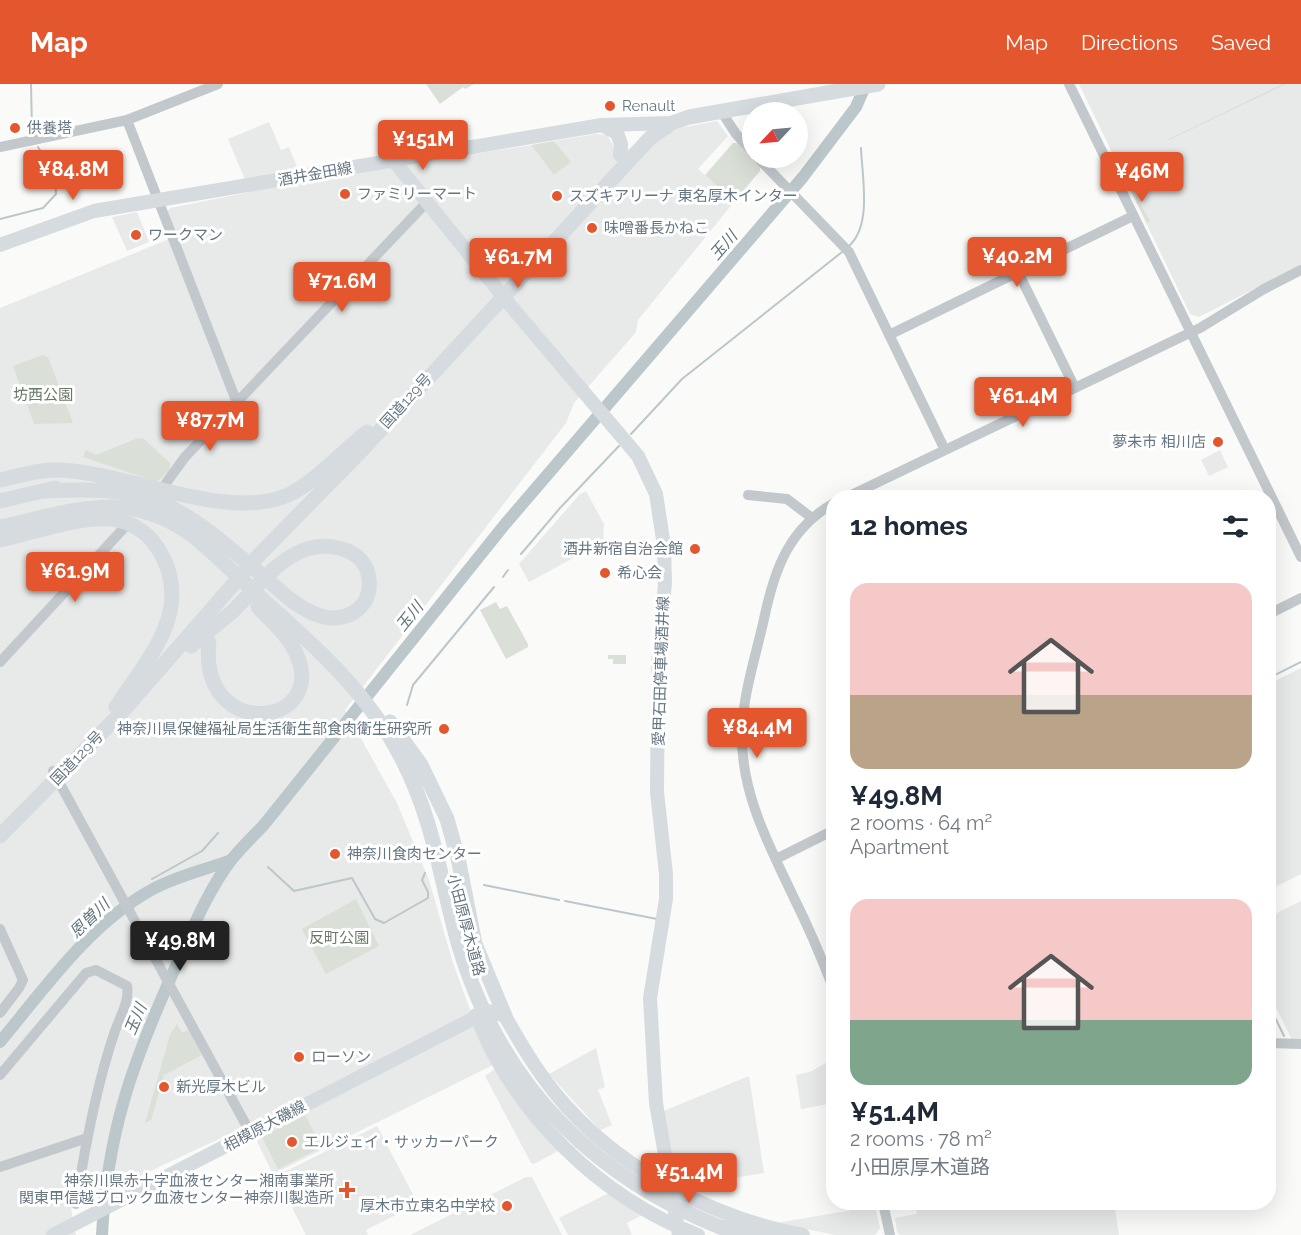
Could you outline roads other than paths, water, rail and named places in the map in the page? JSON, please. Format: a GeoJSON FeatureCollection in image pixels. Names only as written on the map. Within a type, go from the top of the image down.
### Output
{"type":"FeatureCollection","features":[{"type":"Feature","properties":{"kind":"highway","name":"国道129号"},"geometry":{"type":"LineString","coordinates":[[0,836],[119,710],[251,563],[363,449],[620,155],[653,123],[680,109],[823,84]]}},
{"type":"Feature","properties":{"kind":"highway","name":"国道129号"},"geometry":{"type":"LineString","coordinates":[[119,710],[225,579],[643,144],[672,123],[721,111],[878,84]]}},
{"type":"Feature","properties":{"kind":"highway"},"geometry":{"type":"LineString","coordinates":[[0,480],[58,470],[226,501],[268,500],[298,490],[367,432]]}},
{"type":"Feature","properties":{"kind":"highway"},"geometry":{"type":"LineString","coordinates":[[224,607],[266,559],[311,517],[363,449]]}},
{"type":"Feature","properties":{"kind":"highway"},"geometry":{"type":"LineString","coordinates":[[0,501],[82,480],[107,478]]}},
{"type":"Feature","properties":{"kind":"highway"},"geometry":{"type":"LineString","coordinates":[[45,491],[94,490],[124,493],[154,500],[175,517]]}},
{"type":"Feature","properties":{"kind":"highway"},"geometry":{"type":"LineString","coordinates":[[0,527],[112,506],[139,508],[175,517]]}},
{"type":"Feature","properties":{"kind":"highway","name":"小田原厚木道路"},"geometry":{"type":"LineString","coordinates":[[175,517],[221,554],[336,662],[386,723],[408,771],[438,821],[478,975],[507,1038],[536,1082],[591,1141],[635,1175],[685,1203],[769,1235]]}},
{"type":"Feature","properties":{"kind":"highway"},"geometry":{"type":"LineString","coordinates":[[0,540],[103,519],[123,521],[141,531],[161,554],[171,587],[168,622],[154,651],[119,710]]}},
{"type":"Feature","properties":{"kind":"highway"},"geometry":{"type":"LineString","coordinates":[[119,710],[202,635],[233,611],[275,569],[307,548],[332,547],[347,551],[362,562],[368,572],[369,585],[366,598],[358,609],[339,618],[318,616],[296,604],[264,594]]}},
{"type":"Feature","properties":{"kind":"highway"},"geometry":{"type":"LineString","coordinates":[[209,642],[209,660],[213,678],[220,693],[230,704],[244,712],[259,715],[274,713],[286,706],[295,696],[300,682],[298,659],[264,594]]}},
{"type":"Feature","properties":{"kind":"highway","name":"国道129号"},"geometry":{"type":"LineString","coordinates":[[0,824],[56,775]]}},
{"type":"Feature","properties":{"kind":"highway"},"geometry":{"type":"LineString","coordinates":[[438,821],[457,851],[480,960],[504,1016]]}},
{"type":"Feature","properties":{"kind":"highway","name":"小田原厚木道路"},"geometry":{"type":"LineString","coordinates":[[438,821],[464,961],[483,1010],[507,1056],[553,1116],[607,1165],[655,1197],[741,1235]]}},
{"type":"Feature","properties":{"kind":"highway"},"geometry":{"type":"LineString","coordinates":[[507,1056],[522,1083],[546,1117],[594,1164],[644,1201],[718,1235]]}},
{"type":"Feature","properties":{"kind":"main road","name":"酒井金田線"},"geometry":{"type":"LineString","coordinates":[[0,246],[78,216],[158,201],[602,125],[672,123]]}},
{"type":"Feature","properties":{"kind":"main road"},"geometry":{"type":"LineString","coordinates":[[602,125],[617,133],[621,144],[620,155]]}},
{"type":"Feature","properties":{"kind":"main road","name":"愛甲石田停車場酒井線"},"geometry":{"type":"LineString","coordinates":[[394,161],[500,292],[638,456],[651,479],[659,506],[664,546],[657,738],[658,801],[666,874],[666,899],[650,998],[656,1103],[678,1231]]}},
{"type":"Feature","properties":{"kind":"main road","name":"相模原大磯線"},"geometry":{"type":"LineString","coordinates":[[53,1235],[476,1015],[488,1011],[504,1016]]}},
{"type":"Feature","properties":{"kind":"main road"},"geometry":{"type":"LineString","coordinates":[[476,1015],[497,1065],[531,1110],[580,1161],[631,1201],[678,1231],[698,1235]]}},
{"type":"Feature","properties":{"kind":"main road"},"geometry":{"type":"LineString","coordinates":[[504,1016],[538,1072],[567,1107],[617,1152],[670,1186],[746,1220],[802,1235]]}},
{"type":"Feature","properties":{"kind":"street"},"geometry":{"type":"LineString","coordinates":[[0,147],[127,120],[218,84]]}},
{"type":"Feature","properties":{"kind":"street"},"geometry":{"type":"LineString","coordinates":[[1069,84],[1268,490]]}},
{"type":"Feature","properties":{"kind":"street"},"geometry":{"type":"LineString","coordinates":[[721,111],[742,140]]}},
{"type":"Feature","properties":{"kind":"street"},"geometry":{"type":"LineString","coordinates":[[127,120],[237,404]]}},
{"type":"Feature","properties":{"kind":"street"},"geometry":{"type":"LineString","coordinates":[[768,168],[849,252],[945,450]]}},
{"type":"Feature","properties":{"kind":"street"},"geometry":{"type":"LineString","coordinates":[[166,483],[185,457],[427,202]]}},
{"type":"Feature","properties":{"kind":"street"},"geometry":{"type":"LineString","coordinates":[[889,335],[1133,216]]}},
{"type":"Feature","properties":{"kind":"street"},"geometry":{"type":"LineString","coordinates":[[862,490],[1189,333],[1230,311],[1264,288],[1301,270]]}},
{"type":"Feature","properties":{"kind":"street"},"geometry":{"type":"LineString","coordinates":[[1018,272],[1075,388]]}},
{"type":"Feature","properties":{"kind":"street"},"geometry":{"type":"LineString","coordinates":[[748,495],[787,499],[812,518]]}},
{"type":"Feature","properties":{"kind":"street"},"geometry":{"type":"LineString","coordinates":[[1276,507],[1301,557]]}},
{"type":"Feature","properties":{"kind":"street"},"geometry":{"type":"LineString","coordinates":[[826,508],[812,518],[785,550],[774,577],[742,728],[743,763],[759,822],[826,969]]}},
{"type":"Feature","properties":{"kind":"street"},"geometry":{"type":"LineString","coordinates":[[0,662],[123,529]]}},
{"type":"Feature","properties":{"kind":"street"},"geometry":{"type":"LineString","coordinates":[[1276,610],[1301,598]]}},
{"type":"Feature","properties":{"kind":"street"},"geometry":{"type":"LineString","coordinates":[[56,775],[251,1134]]}},
{"type":"Feature","properties":{"kind":"street"},"geometry":{"type":"LineString","coordinates":[[776,859],[826,834]]}},
{"type":"Feature","properties":{"kind":"street"},"geometry":{"type":"LineString","coordinates":[[0,929],[23,980],[20,988],[0,1013]]}},
{"type":"Feature","properties":{"kind":"street"},"geometry":{"type":"LineString","coordinates":[[0,1075],[86,973],[96,970],[127,986],[126,1000],[112,1040],[87,1138],[76,1204]]}},
{"type":"Feature","properties":{"kind":"street"},"geometry":{"type":"LineString","coordinates":[[1276,1043],[1301,1044]]}},
{"type":"Feature","properties":{"kind":"street"},"geometry":{"type":"LineString","coordinates":[[0,1167],[87,1138]]}},
{"type":"Feature","properties":{"kind":"street"},"geometry":{"type":"LineString","coordinates":[[885,1210],[890,1235]]}},
{"type":"Feature","properties":{"kind":"waterway"},"geometry":{"type":"LineString","coordinates":[[31,84],[32,130]]}},
{"type":"Feature","properties":{"kind":"waterway","name":"玉川"},"geometry":{"type":"LineString","coordinates":[[102,1235],[109,1165],[123,1102],[157,1010],[191,932],[222,873],[235,855],[263,826],[506,523],[803,177],[856,107],[866,84]]}},
{"type":"Feature","properties":{"kind":"waterway"},"geometry":{"type":"LineString","coordinates":[[0,219],[43,208],[56,194],[55,174],[38,147]]}},
{"type":"Feature","properties":{"kind":"waterway"},"geometry":{"type":"LineString","coordinates":[[850,245],[857,236],[863,212],[864,185],[861,148]]}},
{"type":"Feature","properties":{"kind":"waterway"},"geometry":{"type":"LineString","coordinates":[[631,434],[682,379],[842,252]]}},
{"type":"Feature","properties":{"kind":"waterway"},"geometry":{"type":"LineString","coordinates":[[521,554],[560,508],[619,446]]}},
{"type":"Feature","properties":{"kind":"waterway"},"geometry":{"type":"LineString","coordinates":[[503,577],[508,570]]}},
{"type":"Feature","properties":{"kind":"waterway"},"geometry":{"type":"LineString","coordinates":[[407,705],[413,685],[494,587]]}},
{"type":"Feature","properties":{"kind":"waterway"},"geometry":{"type":"LineString","coordinates":[[1276,674],[1301,662]]}},
{"type":"Feature","properties":{"kind":"waterway"},"geometry":{"type":"LineString","coordinates":[[152,879],[202,851],[218,833]]}},
{"type":"Feature","properties":{"kind":"waterway","name":"恩曽川"},"geometry":{"type":"LineString","coordinates":[[0,1042],[70,958],[89,938],[130,903],[163,884],[231,860]]}},
{"type":"Feature","properties":{"kind":"waterway"},"geometry":{"type":"LineString","coordinates":[[268,867],[294,891],[352,878],[375,919],[384,923],[428,898],[428,892],[422,880],[425,873]]}},
{"type":"Feature","properties":{"kind":"waterway"},"geometry":{"type":"LineString","coordinates":[[484,885],[559,900]]}},
{"type":"Feature","properties":{"kind":"waterway"},"geometry":{"type":"LineString","coordinates":[[565,901],[657,919]]}},
{"type":"Feature","properties":{"kind":"waterway"},"geometry":{"type":"LineString","coordinates":[[1276,1019],[1284,1036]]}},
{"type":"Feature","properties":{"kind":"place","name":"Renault"},"geometry":{"type":"Point","coordinates":[610,106]}},
{"type":"Feature","properties":{"kind":"place","name":"供養塔"},"geometry":{"type":"Point","coordinates":[15,128]}},
{"type":"Feature","properties":{"kind":"place","name":"ファミリーマート"},"geometry":{"type":"Point","coordinates":[345,194]}},
{"type":"Feature","properties":{"kind":"place","name":"スズキアリーナ 東名厚木インター"},"geometry":{"type":"Point","coordinates":[557,196]}},
{"type":"Feature","properties":{"kind":"place","name":"味噌番長かねこ"},"geometry":{"type":"Point","coordinates":[592,228]}},
{"type":"Feature","properties":{"kind":"place","name":"ワークマン"},"geometry":{"type":"Point","coordinates":[136,235]}},
{"type":"Feature","properties":{"kind":"place","name":"夢未市 相川店"},"geometry":{"type":"Point","coordinates":[1218,442]}},
{"type":"Feature","properties":{"kind":"place","name":"酒井新宿自治会館"},"geometry":{"type":"Point","coordinates":[695,549]}},
{"type":"Feature","properties":{"kind":"place","name":"希心会"},"geometry":{"type":"Point","coordinates":[605,573]}},
{"type":"Feature","properties":{"kind":"place","name":"神奈川県保健福祉局生活衛生部食肉衛生研究所"},"geometry":{"type":"Point","coordinates":[444,729]}},
{"type":"Feature","properties":{"kind":"place","name":"神奈川食肉センター"},"geometry":{"type":"Point","coordinates":[335,854]}},
{"type":"Feature","properties":{"kind":"place","name":"ローソン"},"geometry":{"type":"Point","coordinates":[299,1057]}},
{"type":"Feature","properties":{"kind":"place","name":"新光厚木ビル"},"geometry":{"type":"Point","coordinates":[164,1087]}},
{"type":"Feature","properties":{"kind":"place","name":"エルジェイ・サッカーパーク"},"geometry":{"type":"Point","coordinates":[292,1142]}},
{"type":"Feature","properties":{"kind":"place","name":"神奈川県赤十字血液センター湘南事業所 関東甲信越ブロック血液センター神奈川製造所"},"geometry":{"type":"Point","coordinates":[347,1190]}},
{"type":"Feature","properties":{"kind":"place","name":"厚木市立東名中学校"},"geometry":{"type":"Point","coordinates":[507,1206]}},
{"type":"Feature","properties":{"kind":"park label","name":"坊西公園"},"geometry":{"type":"Point","coordinates":[43,395]}},
{"type":"Feature","properties":{"kind":"park label","name":"反町公園"},"geometry":{"type":"Point","coordinates":[339,938]}}]}
